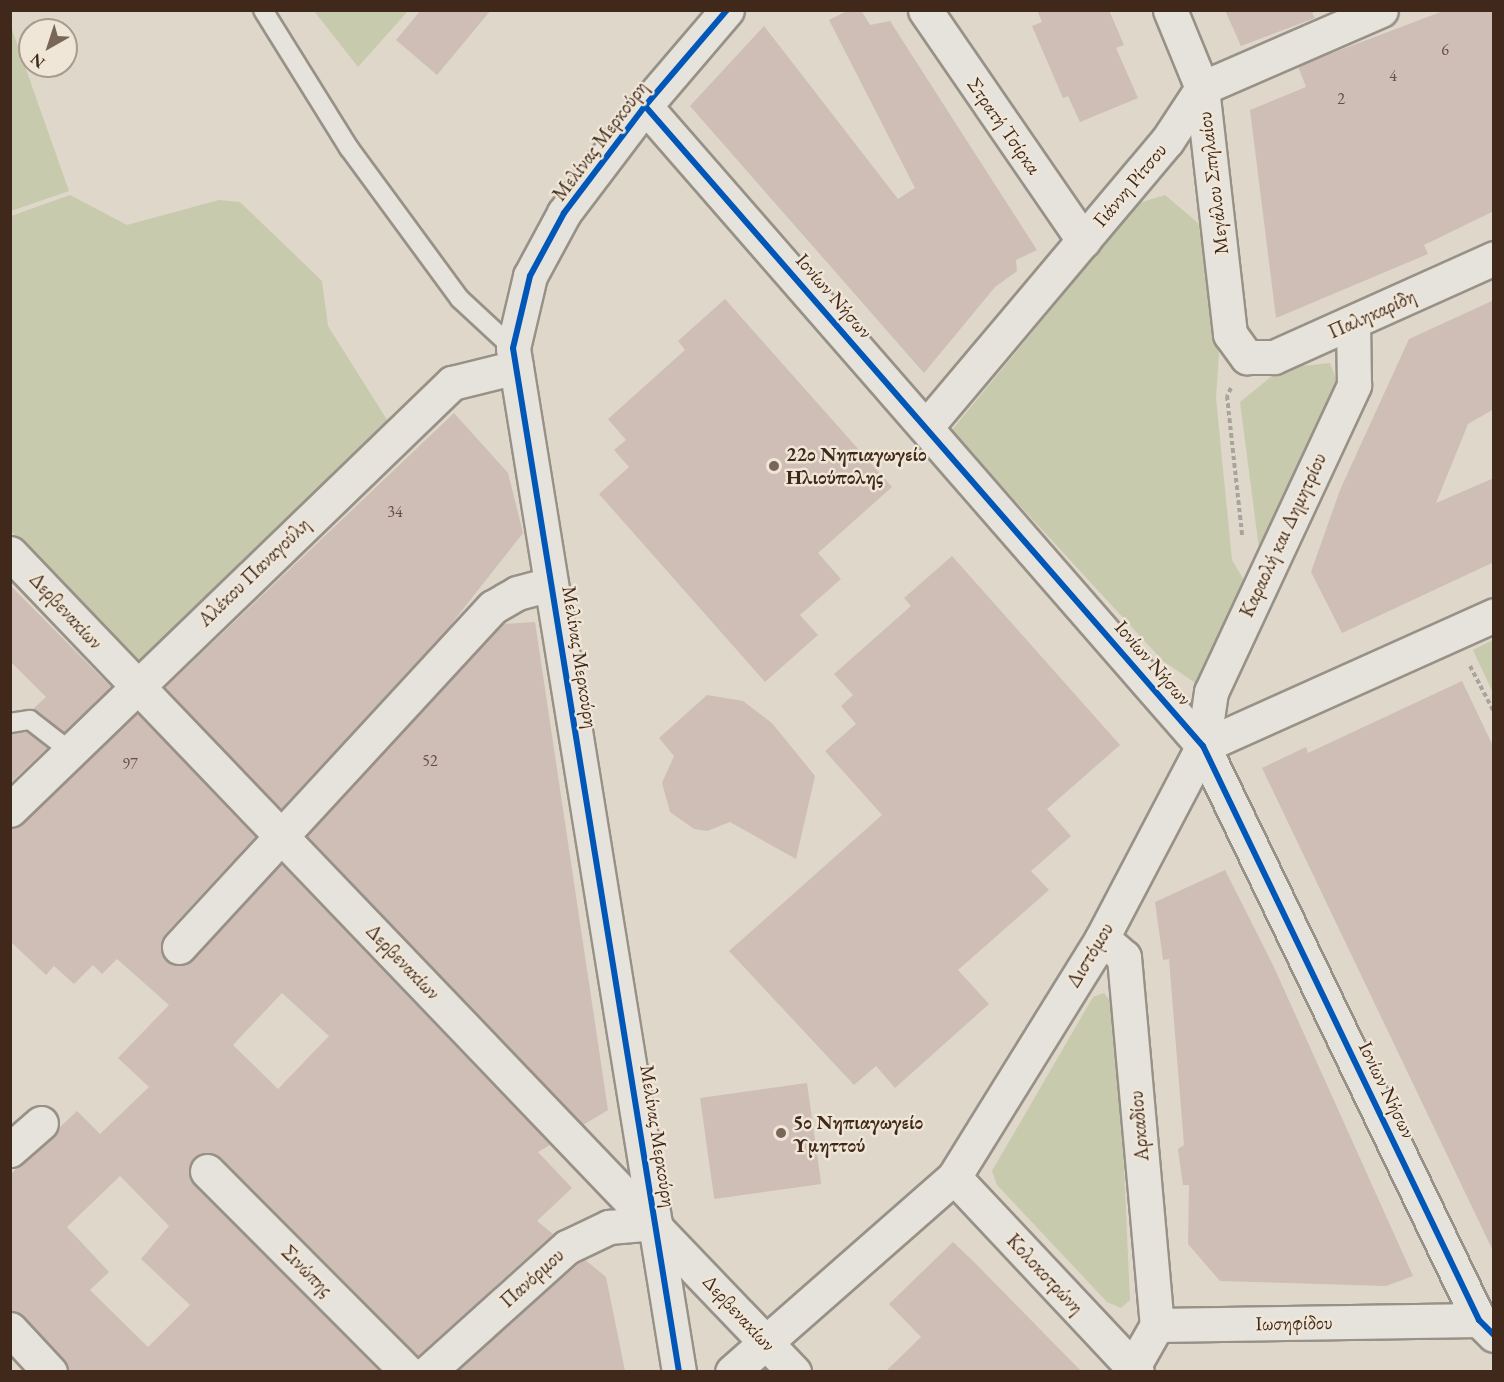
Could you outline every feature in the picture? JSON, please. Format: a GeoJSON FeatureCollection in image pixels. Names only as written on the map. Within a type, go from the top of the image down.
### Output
{"type":"FeatureCollection","features":[{"type":"Feature","properties":{"kind":"street","name":"Μελίνας Μερκούρη"},"geometry":{"type":"LineString","coordinates":[[679,1371],[514,357],[530,276],[564,213],[645,106],[727,10]]}},
{"type":"Feature","properties":{"kind":"street","name":"Στρατή Τσίρκα"},"geometry":{"type":"LineString","coordinates":[[925,10],[1084,241]]}},
{"type":"Feature","properties":{"kind":"street","name":"Μεγάλου Σπηλαίου"},"geometry":{"type":"LineString","coordinates":[[1170,10],[1202,88],[1230,334],[1247,357]]}},
{"type":"Feature","properties":{"kind":"street"},"geometry":{"type":"LineString","coordinates":[[1202,88],[1381,10]]}},
{"type":"Feature","properties":{"kind":"street","name":"Γιάννη Ρίτσου"},"geometry":{"type":"LineString","coordinates":[[926,427],[1167,141],[1202,88]]}},
{"type":"Feature","properties":{"kind":"street","name":"Ιονίων Νήσων"},"geometry":{"type":"LineString","coordinates":[[645,106],[1203,746],[1486,1328]]}},
{"type":"Feature","properties":{"kind":"street","name":"Παληκαρίδη"},"geometry":{"type":"LineString","coordinates":[[1247,357],[1274,357],[1494,258]]}},
{"type":"Feature","properties":{"kind":"street","name":"Καραολή και Δημητρίου"},"geometry":{"type":"LineString","coordinates":[[1203,746],[1211,693],[1264,572],[1354,385],[1353,323]]}},
{"type":"Feature","properties":{"kind":"street","name":"Αλέκου Παναγούλη"},"geometry":{"type":"LineString","coordinates":[[10,810],[136,685],[452,383],[514,357]]}},
{"type":"Feature","properties":{"kind":"street","name":"Δερβενακίων"},"geometry":{"type":"LineString","coordinates":[[10,553],[655,1223],[794,1371]]}},
{"type":"Feature","properties":{"kind":"street"},"geometry":{"type":"LineString","coordinates":[[179,948],[285,838],[493,608],[517,593],[551,584]]}},
{"type":"Feature","properties":{"kind":"street"},"geometry":{"type":"LineString","coordinates":[[1203,746],[1494,615]]}},
{"type":"Feature","properties":{"kind":"street","name":"Διστόμου"},"geometry":{"type":"LineString","coordinates":[[732,1371],[954,1177],[1102,938],[1203,746]]}},
{"type":"Feature","properties":{"kind":"street","name":"Αρκαδίου"},"geometry":{"type":"LineString","coordinates":[[1102,938],[1125,957],[1157,1325]]}},
{"type":"Feature","properties":{"kind":"street"},"geometry":{"type":"LineString","coordinates":[[10,1150],[41,1123]]}},
{"type":"Feature","properties":{"kind":"street","name":"Σινώπης"},"geometry":{"type":"LineString","coordinates":[[207,1171],[407,1371]]}},
{"type":"Feature","properties":{"kind":"street","name":"Κολοκοτρώνη"},"geometry":{"type":"LineString","coordinates":[[954,1177],[1135,1369]]}},
{"type":"Feature","properties":{"kind":"street","name":"Πανόρμου"},"geometry":{"type":"LineString","coordinates":[[428,1371],[567,1247],[609,1227],[655,1223]]}},
{"type":"Feature","properties":{"kind":"street"},"geometry":{"type":"LineString","coordinates":[[1135,1369],[1157,1325]]}},
{"type":"Feature","properties":{"kind":"street","name":"Ιωσηφίδου"},"geometry":{"type":"LineString","coordinates":[[1157,1325],[1486,1328]]}},
{"type":"Feature","properties":{"kind":"street"},"geometry":{"type":"LineString","coordinates":[[10,1329],[50,1371]]}},
{"type":"Feature","properties":{"kind":"lane"},"geometry":{"type":"LineString","coordinates":[[263,10],[349,148],[460,299],[514,357]]}},
{"type":"Feature","properties":{"kind":"lane"},"geometry":{"type":"LineString","coordinates":[[10,723],[30,720],[70,751]]}},
{"type":"Feature","properties":{"kind":"path"},"geometry":{"type":"LineString","coordinates":[[1247,357],[1227,396],[1244,554],[1264,572]]}},
{"type":"Feature","properties":{"kind":"path"},"geometry":{"type":"LineString","coordinates":[[1454,634],[1494,712]]}},
{"type":"Feature","properties":{"kind":"green space"},"geometry":{"type":"Polygon","coordinates":[[[314,11],[408,11],[358,67],[314,11]]]}},
{"type":"Feature","properties":{"kind":"green space"},"geometry":{"type":"Polygon","coordinates":[[[10,24],[18,47],[18,78],[29,78],[69,191],[10,211],[10,24]]]}},
{"type":"Feature","properties":{"kind":"green space"},"geometry":{"type":"Polygon","coordinates":[[[70,195],[127,225],[219,200],[240,202],[322,281],[328,326],[389,423],[141,666],[11,531],[11,216],[70,195]]]}},
{"type":"Feature","properties":{"kind":"green space"},"geometry":{"type":"Polygon","coordinates":[[[1165,195],[1198,223],[1220,339],[1216,398],[1232,560],[1244,580],[1200,686],[1163,661],[951,431],[1139,203],[1165,195]]]}},
{"type":"Feature","properties":{"kind":"green space"},"geometry":{"type":"Polygon","coordinates":[[[1330,363],[1340,388],[1259,549],[1240,402],[1282,368],[1330,363]]]}},
{"type":"Feature","properties":{"kind":"green space"},"geometry":{"type":"Polygon","coordinates":[[[1493,640],[1493,693],[1473,650],[1493,640]]]}},
{"type":"Feature","properties":{"kind":"green space"},"geometry":{"type":"Polygon","coordinates":[[[1104,993],[1117,1011],[1130,1300],[1121,1308],[1107,1302],[997,1185],[992,1171],[1093,997],[1104,993]]]}},
{"type":"Feature","properties":{"kind":"building"},"geometry":{"type":"Polygon","coordinates":[[[421,10],[491,10],[437,75],[396,40],[421,10]]]}},
{"type":"Feature","properties":{"kind":"building"},"geometry":{"type":"Polygon","coordinates":[[[849,10],[861,10],[870,25],[890,21],[1037,250],[1016,260],[1017,271],[995,287],[924,373],[690,106],[764,26],[898,199],[915,188],[829,20],[849,10]]]}},
{"type":"Feature","properties":{"kind":"building"},"geometry":{"type":"Polygon","coordinates":[[[1037,10],[1109,10],[1124,45],[1116,48],[1138,98],[1080,122],[1068,96],[1063,98],[1032,26],[1042,22],[1037,10]]]}},
{"type":"Feature","properties":{"kind":"building"},"geometry":{"type":"Polygon","coordinates":[[[1225,10],[1319,10],[1312,13],[1315,18],[1241,46],[1225,10]]]}},
{"type":"Feature","properties":{"kind":"building"},"geometry":{"type":"Polygon","coordinates":[[[1446,10],[1494,10],[1494,211],[1424,245],[1428,254],[1276,318],[1250,110],[1306,87],[1298,66],[1446,10]]]}},
{"type":"Feature","properties":{"kind":"building"},"geometry":{"type":"Polygon","coordinates":[[[725,299],[892,487],[818,553],[841,579],[800,615],[818,635],[765,682],[599,494],[629,467],[614,450],[626,440],[608,419],[685,350],[678,341],[725,299]]]}},
{"type":"Feature","properties":{"kind":"building"},"geometry":{"type":"Polygon","coordinates":[[[1494,300],[1494,409],[1468,424],[1436,503],[1494,478],[1494,562],[1342,633],[1311,572],[1340,490],[1409,339],[1494,300]]]}},
{"type":"Feature","properties":{"kind":"building"},"geometry":{"type":"Polygon","coordinates":[[[454,413],[508,473],[523,533],[449,627],[281,809],[165,688],[454,413]]]}},
{"type":"Feature","properties":{"kind":"building"},"geometry":{"type":"Polygon","coordinates":[[[952,556],[1120,745],[1047,809],[1071,836],[1031,871],[1049,890],[958,970],[989,1004],[895,1088],[876,1066],[854,1085],[729,951],[882,815],[825,751],[856,724],[841,706],[853,695],[834,674],[911,606],[904,598],[952,556]]]}},
{"type":"Feature","properties":{"kind":"building"},"geometry":{"type":"Polygon","coordinates":[[[10,585],[111,687],[64,732],[33,709],[46,697],[10,661],[10,585]]]}},
{"type":"Feature","properties":{"kind":"building"},"geometry":{"type":"Polygon","coordinates":[[[535,622],[608,1110],[583,1125],[307,836],[503,624],[535,622]]]}},
{"type":"Feature","properties":{"kind":"building"},"geometry":{"type":"Polygon","coordinates":[[[1462,681],[1494,748],[1494,1253],[1262,768],[1306,747],[1308,753],[1462,681]]]}},
{"type":"Feature","properties":{"kind":"building"},"geometry":{"type":"Polygon","coordinates":[[[707,695],[743,701],[772,723],[815,776],[796,859],[730,822],[707,831],[694,829],[670,812],[662,783],[674,756],[659,738],[707,695]]]}},
{"type":"Feature","properties":{"kind":"building"},"geometry":{"type":"Polygon","coordinates":[[[137,713],[255,837],[165,934],[161,943],[166,960],[175,965],[193,960],[281,864],[550,1145],[538,1152],[572,1188],[537,1221],[553,1234],[418,1356],[220,1158],[211,1153],[194,1157],[189,1167],[194,1184],[380,1371],[68,1371],[64,1359],[24,1316],[10,1311],[10,1175],[77,1111],[100,1134],[149,1087],[118,1058],[169,1005],[117,959],[102,974],[93,965],[74,984],[54,966],[46,975],[10,941],[10,828],[23,823],[137,713]],[[282,993],[233,1045],[278,1089],[329,1036],[282,993]],[[120,1176],[67,1227],[109,1272],[90,1290],[148,1347],[190,1305],[141,1259],[169,1226],[120,1176]]]}},
{"type":"Feature","properties":{"kind":"building"},"geometry":{"type":"Polygon","coordinates":[[[27,732],[47,748],[10,783],[10,734],[27,732]]]}},
{"type":"Feature","properties":{"kind":"building"},"geometry":{"type":"Polygon","coordinates":[[[1225,870],[1273,965],[1413,1276],[1386,1286],[1220,1281],[1188,1244],[1189,1185],[1183,1185],[1178,1149],[1184,1145],[1169,959],[1163,960],[1155,902],[1225,870]]]}},
{"type":"Feature","properties":{"kind":"building"},"geometry":{"type":"Polygon","coordinates":[[[807,1083],[821,1184],[714,1199],[700,1098],[807,1083]]]}},
{"type":"Feature","properties":{"kind":"building"},"geometry":{"type":"Polygon","coordinates":[[[953,1242],[1081,1371],[886,1371],[921,1337],[889,1304],[953,1242]]]}},
{"type":"Feature","properties":{"kind":"building"},"geometry":{"type":"Polygon","coordinates":[[[584,1259],[606,1277],[625,1371],[457,1371],[584,1259]]]}},
{"type":"Feature","properties":{"kind":"cycle path"},"geometry":{"type":"LineString","coordinates":[[679,1372],[513,348],[530,276],[564,213],[645,106],[727,10]]}},
{"type":"Feature","properties":{"kind":"cycle path"},"geometry":{"type":"LineString","coordinates":[[645,106],[1203,746],[1479,1320],[1494,1335]]}},
{"type":"Feature","properties":{"kind":"place","name":"22ο Νηπιαγωγείο Ηλιούπολης"},"geometry":{"type":"Point","coordinates":[774,466]}},
{"type":"Feature","properties":{"kind":"place","name":"5ο Νηπιαγωγείο Υμηττού"},"geometry":{"type":"Point","coordinates":[781,1133]}}]}
